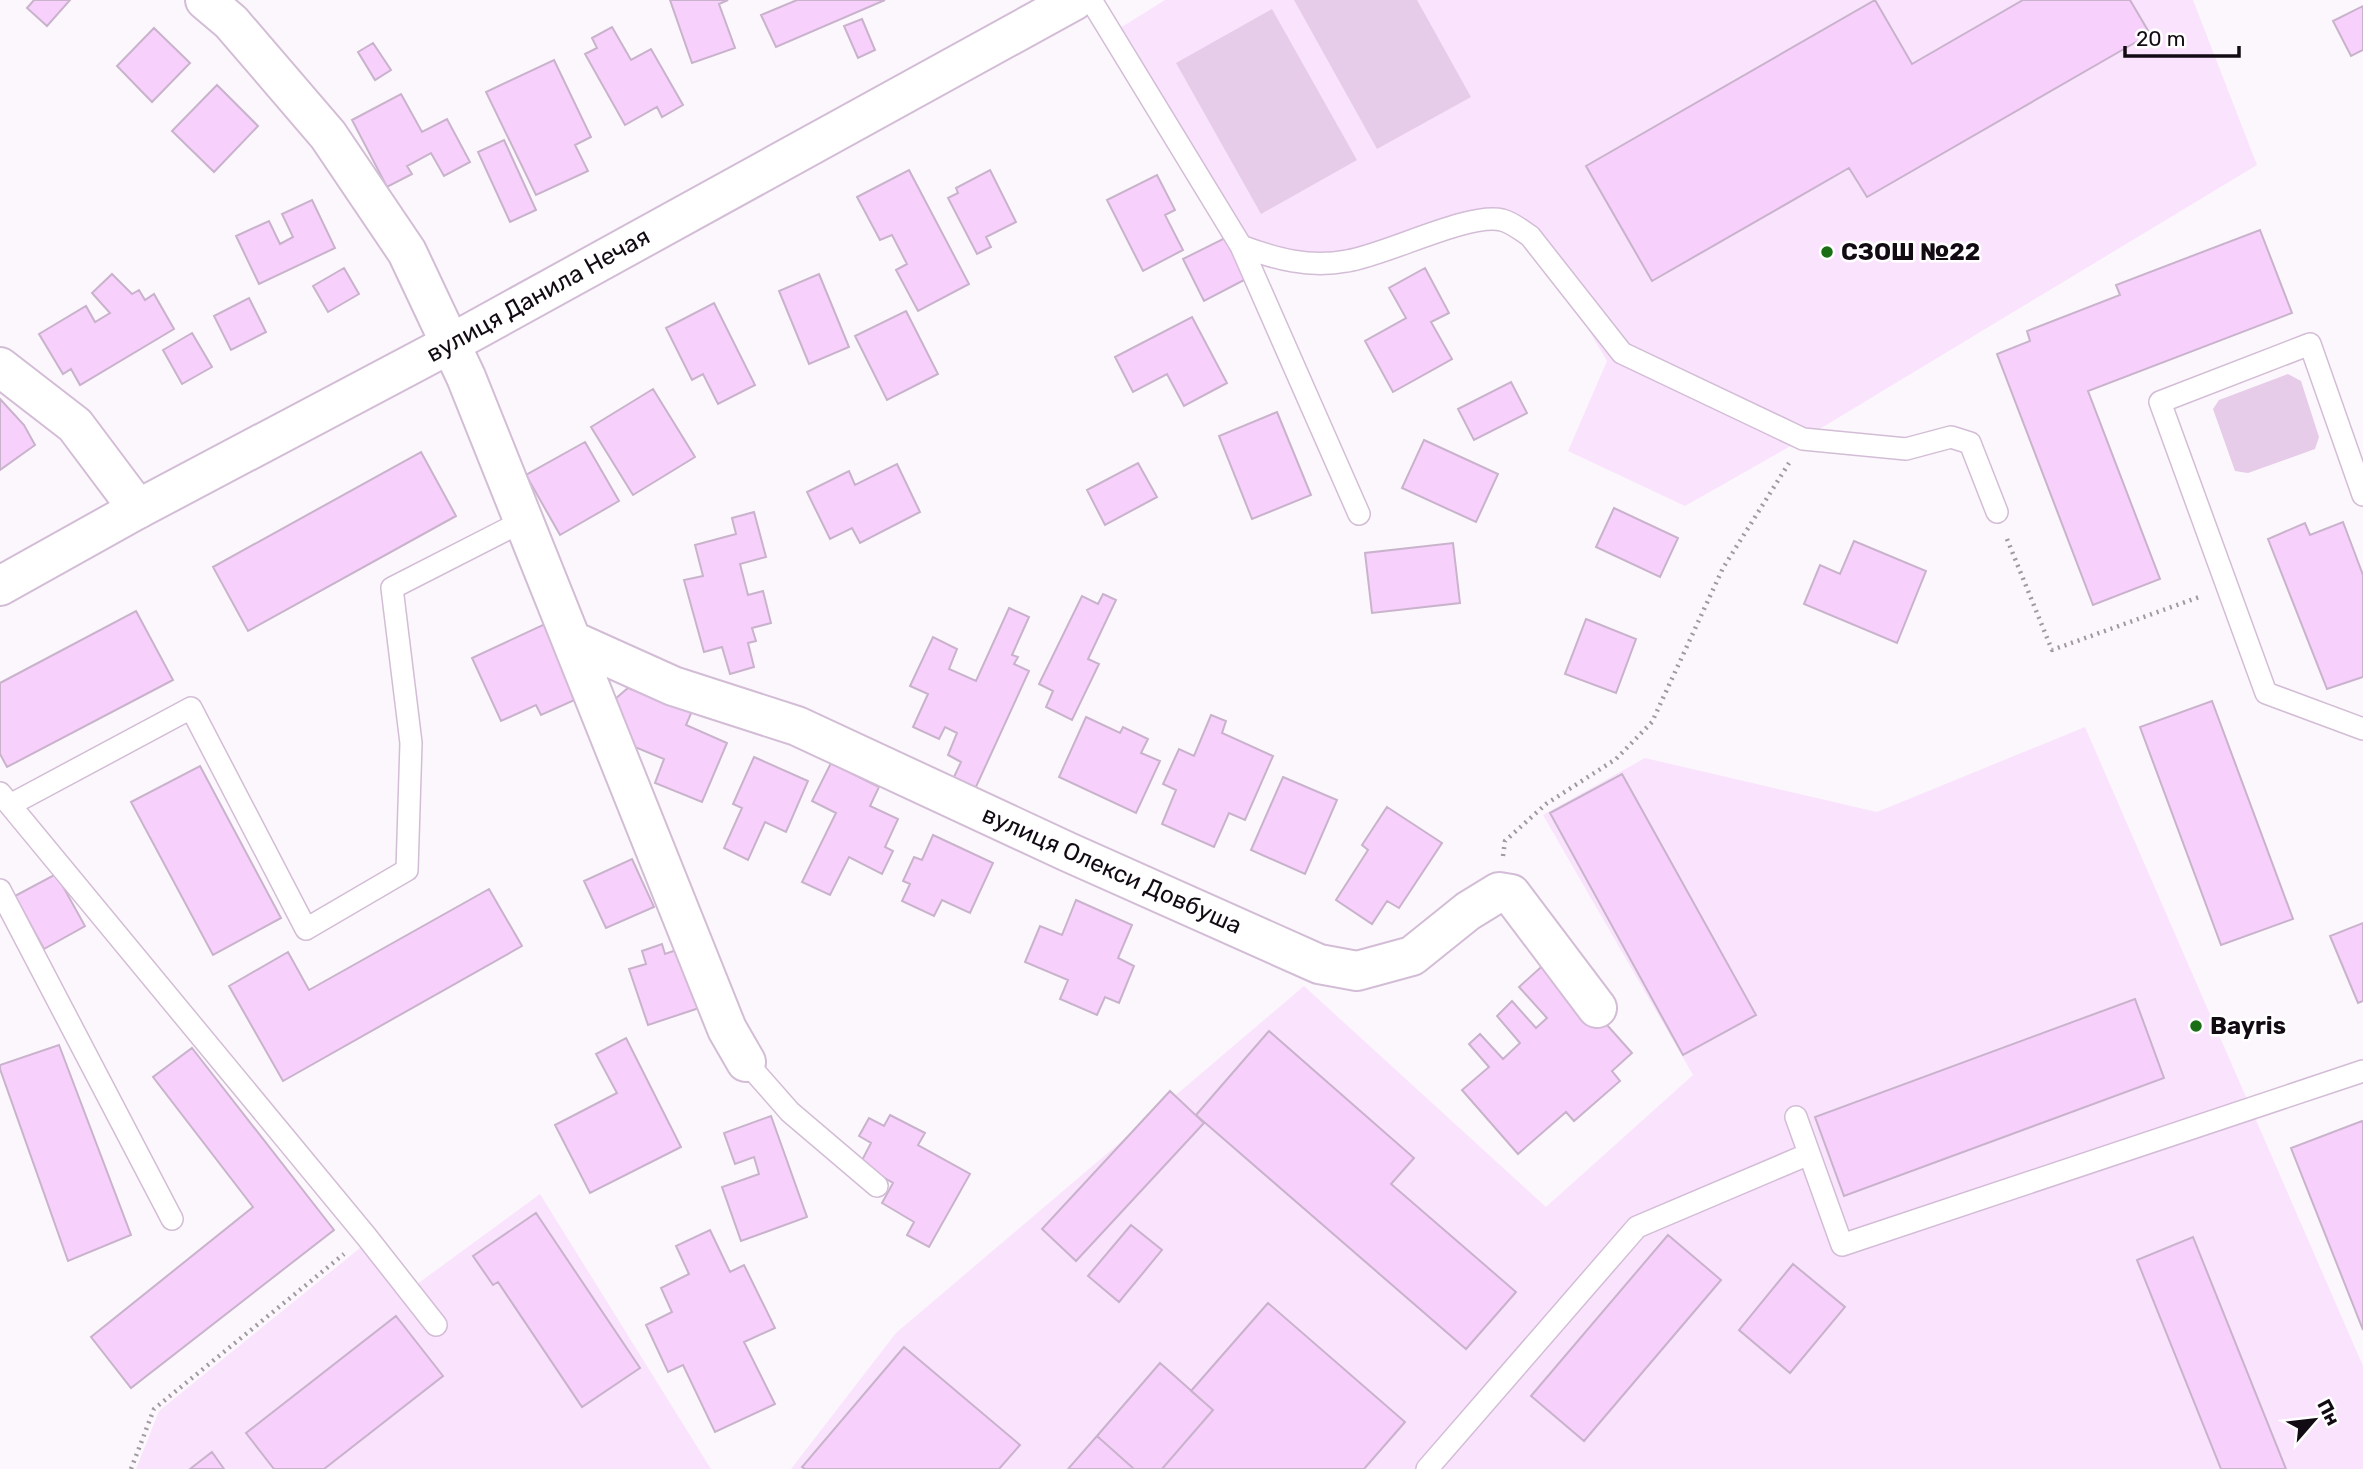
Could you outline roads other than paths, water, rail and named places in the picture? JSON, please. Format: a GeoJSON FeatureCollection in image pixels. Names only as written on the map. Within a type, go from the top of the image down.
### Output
{"type":"FeatureCollection","features":[{"type":"Feature","properties":{"kind":"street"},"geometry":{"type":"LineString","coordinates":[[205,0],[231,22],[328,135],[407,253],[466,377],[727,1029],[746,1062]]}},
{"type":"Feature","properties":{"kind":"street","name":"вулиця Данила Нечая"},"geometry":{"type":"LineString","coordinates":[[0,586],[138,509],[450,344],[1075,0]]}},
{"type":"Feature","properties":{"kind":"street"},"geometry":{"type":"LineString","coordinates":[[0,367],[75,425],[138,509]]}},
{"type":"Feature","properties":{"kind":"street","name":"вулиця Олекси Довбуша"},"geometry":{"type":"LineString","coordinates":[[573,641],[673,687],[797,726],[1068,852],[1319,964],[1357,971],[1412,956],[1468,911],[1499,892],[1511,894],[1597,1008]]}},
{"type":"Feature","properties":{"kind":"lane"},"geometry":{"type":"LineString","coordinates":[[1091,0],[1241,246],[1359,514]]}},
{"type":"Feature","properties":{"kind":"lane"},"geometry":{"type":"LineString","coordinates":[[1241,246],[1293,263],[1346,261],[1376,254],[1481,219],[1502,220],[1517,226],[1530,236],[1622,353],[1803,439],[1906,449],[1951,437],[1970,443],[1997,512]]}},
{"type":"Feature","properties":{"kind":"lane"},"geometry":{"type":"LineString","coordinates":[[2363,495],[2311,344],[2160,402],[2266,693],[2363,729]]}},
{"type":"Feature","properties":{"kind":"lane"},"geometry":{"type":"LineString","coordinates":[[436,1325],[366,1236],[5,799],[191,708],[306,929],[407,870],[411,743],[392,588],[523,521]]}},
{"type":"Feature","properties":{"kind":"lane"},"geometry":{"type":"LineString","coordinates":[[0,890],[172,1219]]}},
{"type":"Feature","properties":{"kind":"lane"},"geometry":{"type":"LineString","coordinates":[[746,1062],[790,1112],[877,1186]]}},
{"type":"Feature","properties":{"kind":"lane"},"geometry":{"type":"LineString","coordinates":[[1796,1117],[1842,1245],[2363,1071]]}},
{"type":"Feature","properties":{"kind":"lane"},"geometry":{"type":"LineString","coordinates":[[1427,1469],[1637,1227],[1809,1154]]}},
{"type":"Feature","properties":{"kind":"place","name":"СЗОШ №22"},"geometry":{"type":"Point","coordinates":[1827,252]}},
{"type":"Feature","properties":{"kind":"place","name":"Bayris"},"geometry":{"type":"Point","coordinates":[2196,1026]}}]}
